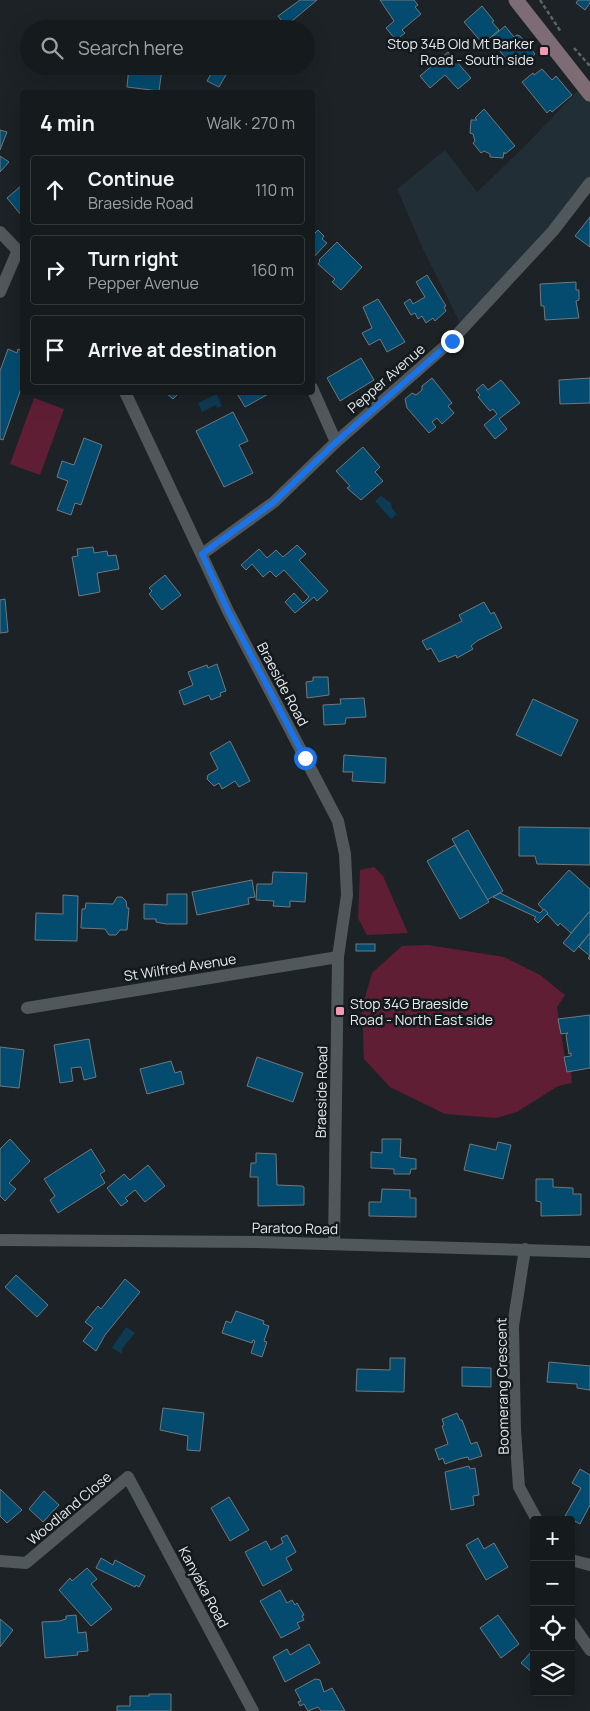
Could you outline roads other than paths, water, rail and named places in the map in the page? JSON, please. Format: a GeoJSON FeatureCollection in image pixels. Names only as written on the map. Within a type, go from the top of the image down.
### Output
{"type":"FeatureCollection","features":[{"type":"Feature","properties":{"kind":"main road"},"geometry":{"type":"LineString","coordinates":[[516,0],[590,94]]}},
{"type":"Feature","properties":{"kind":"street","name":"Pepper Avenue"},"geometry":{"type":"LineString","coordinates":[[202,554],[274,502],[336,442],[452,341],[552,231],[590,183]]}},
{"type":"Feature","properties":{"kind":"street"},"geometry":{"type":"LineString","coordinates":[[0,232],[20,253],[0,292]]}},
{"type":"Feature","properties":{"kind":"street","name":"Braeside Road"},"geometry":{"type":"LineString","coordinates":[[126,395],[228,611],[338,821],[346,854],[347,895],[338,957],[334,1244]]}},
{"type":"Feature","properties":{"kind":"street"},"geometry":{"type":"LineString","coordinates":[[315,395],[336,442]]}},
{"type":"Feature","properties":{"kind":"street","name":"St Wilfred Avenue"},"geometry":{"type":"LineString","coordinates":[[27,1008],[338,957]]}},
{"type":"Feature","properties":{"kind":"street","name":"Paratoo Road"},"geometry":{"type":"LineString","coordinates":[[0,1240],[334,1244],[590,1252]]}},
{"type":"Feature","properties":{"kind":"street","name":"Boomerang Crescent"},"geometry":{"type":"LineString","coordinates":[[525,1249],[513,1326],[515,1430],[520,1487],[535,1516]]}},
{"type":"Feature","properties":{"kind":"street","name":"Woodland Close"},"geometry":{"type":"LineString","coordinates":[[0,1561],[26,1563],[128,1477]]}},
{"type":"Feature","properties":{"kind":"street","name":"Kanyaka Road"},"geometry":{"type":"LineString","coordinates":[[128,1477],[253,1711]]}},
{"type":"Feature","properties":{"kind":"street"},"geometry":{"type":"LineString","coordinates":[[575,1561],[590,1565]]}},
{"type":"Feature","properties":{"kind":"street"},"geometry":{"type":"LineString","coordinates":[[575,1628],[590,1650]]}},
{"type":"Feature","properties":{"kind":"water"},"geometry":{"type":"Polygon","coordinates":[[[217,395],[222,406],[217,408],[216,405],[202,412],[198,403],[217,395]]]}},
{"type":"Feature","properties":{"kind":"water"},"geometry":{"type":"Polygon","coordinates":[[[381,496],[391,503],[392,508],[397,514],[391,519],[375,501],[381,496]]]}},
{"type":"Feature","properties":{"kind":"water"},"geometry":{"type":"Polygon","coordinates":[[[126,1327],[135,1333],[122,1349],[122,1354],[112,1348],[126,1327]]]}},
{"type":"Feature","properties":{"kind":"place","name":"Stop 34B Old Mt Barker Road - South side"},"geometry":{"type":"Point","coordinates":[544,51]}},
{"type":"Feature","properties":{"kind":"place","name":"Stop 34G Braeside Road - North East side"},"geometry":{"type":"Point","coordinates":[340,1011]}}]}
